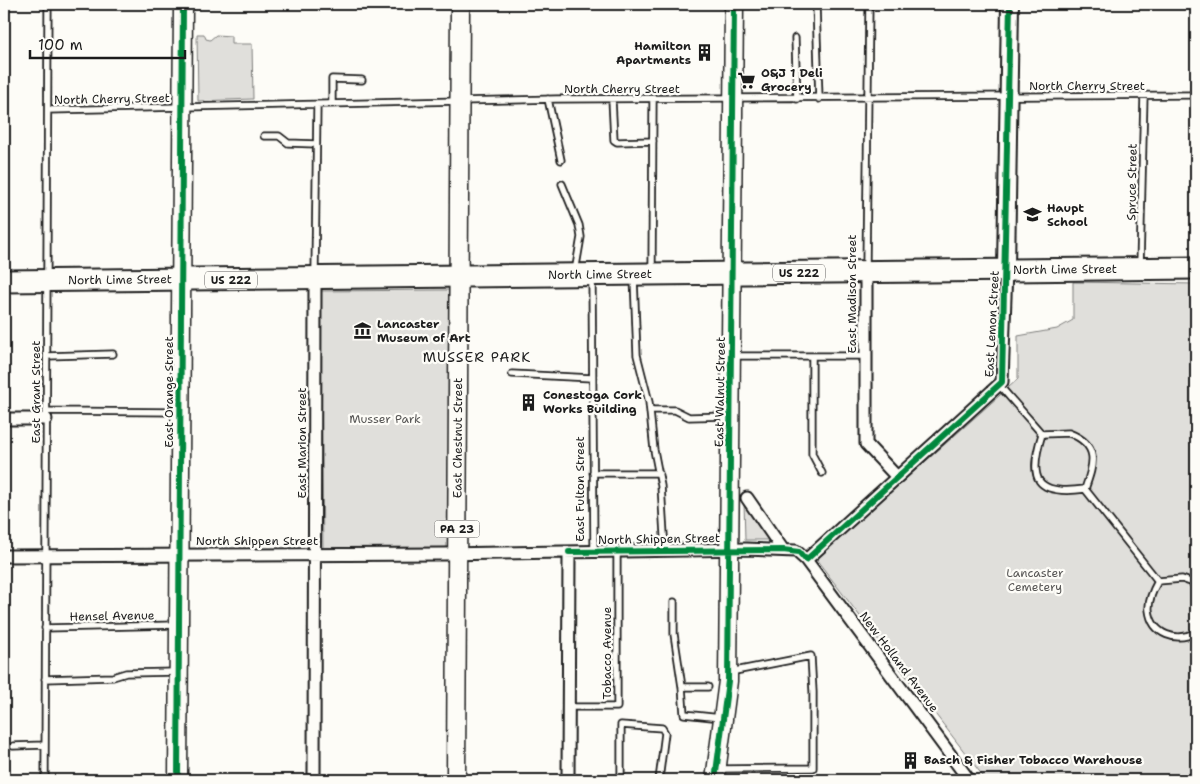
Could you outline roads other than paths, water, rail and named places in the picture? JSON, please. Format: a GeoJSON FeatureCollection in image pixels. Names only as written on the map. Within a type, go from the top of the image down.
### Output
{"type":"FeatureCollection","features":[{"type":"Feature","properties":{"kind":"highway","name":"North Lime Street"},"geometry":{"type":"LineString","coordinates":[[4,281],[315,280],[1006,269],[1196,268]]}},
{"type":"Feature","properties":{"kind":"main road","name":"East Orange Street"},"geometry":{"type":"LineString","coordinates":[[178,780],[183,4]]}},
{"type":"Feature","properties":{"kind":"main road","name":"East Chestnut Street"},"geometry":{"type":"LineString","coordinates":[[456,780],[460,4]]}},
{"type":"Feature","properties":{"kind":"main road","name":"East Walnut Street"},"geometry":{"type":"LineString","coordinates":[[716,774],[728,672],[734,4]]}},
{"type":"Feature","properties":{"kind":"street","name":"East Lemon Street"},"geometry":{"type":"LineString","coordinates":[[806,560],[1002,382],[1006,269],[1010,4]]}},
{"type":"Feature","properties":{"kind":"street","name":"East Madison Street"},"geometry":{"type":"LineString","coordinates":[[866,272],[866,444],[897,477]]}},
{"type":"Feature","properties":{"kind":"street","name":"East Marion Street"},"geometry":{"type":"LineString","coordinates":[[314,780],[316,554],[315,280]]}},
{"type":"Feature","properties":{"kind":"street"},"geometry":{"type":"LineString","coordinates":[[4,419],[46,415]]}},
{"type":"Feature","properties":{"kind":"street"},"geometry":{"type":"LineString","coordinates":[[748,498],[783,550]]}},
{"type":"Feature","properties":{"kind":"street","name":"North Shippen Street"},"geometry":{"type":"LineString","coordinates":[[4,556],[457,554],[729,549],[799,552],[806,560]]}},
{"type":"Feature","properties":{"kind":"street","name":"East Fulton Street"},"geometry":{"type":"LineString","coordinates":[[568,552],[568,780]]}},
{"type":"Feature","properties":{"kind":"street","name":"New Holland Avenue"},"geometry":{"type":"LineString","coordinates":[[806,560],[969,780]]}},
{"type":"Feature","properties":{"kind":"lane","name":"East Grant Street"},"geometry":{"type":"LineString","coordinates":[[45,780],[45,679],[42,643],[45,628],[46,556],[48,4]]}},
{"type":"Feature","properties":{"kind":"lane"},"geometry":{"type":"LineString","coordinates":[[816,4],[819,99]]}},
{"type":"Feature","properties":{"kind":"lane","name":"East Madison Street"},"geometry":{"type":"LineString","coordinates":[[866,272],[869,4]]}},
{"type":"Feature","properties":{"kind":"lane"},"geometry":{"type":"LineString","coordinates":[[795,38],[797,99]]}},
{"type":"Feature","properties":{"kind":"lane"},"geometry":{"type":"LineString","coordinates":[[332,104],[332,80],[362,80]]}},
{"type":"Feature","properties":{"kind":"lane","name":"Spruce Street"},"geometry":{"type":"LineString","coordinates":[[1139,269],[1144,95]]}},
{"type":"Feature","properties":{"kind":"lane","name":"North Cherry Street"},"geometry":{"type":"LineString","coordinates":[[48,110],[548,99],[734,100],[1196,96]]}},
{"type":"Feature","properties":{"kind":"lane"},"geometry":{"type":"LineString","coordinates":[[548,99],[561,160]]}},
{"type":"Feature","properties":{"kind":"lane"},"geometry":{"type":"LineString","coordinates":[[612,99],[614,140],[617,142],[653,141]]}},
{"type":"Feature","properties":{"kind":"lane"},"geometry":{"type":"LineString","coordinates":[[654,99],[653,141],[637,355],[650,410],[653,445],[659,473],[665,551]]}},
{"type":"Feature","properties":{"kind":"lane","name":"East Marion Street"},"geometry":{"type":"LineString","coordinates":[[315,280],[317,105]]}},
{"type":"Feature","properties":{"kind":"lane"},"geometry":{"type":"LineString","coordinates":[[264,136],[279,136],[288,143],[316,144]]}},
{"type":"Feature","properties":{"kind":"lane","name":"East Fulton Street"},"geometry":{"type":"LineString","coordinates":[[562,184],[579,225],[581,238],[592,378],[594,552]]}},
{"type":"Feature","properties":{"kind":"lane"},"geometry":{"type":"LineString","coordinates":[[47,356],[113,354]]}},
{"type":"Feature","properties":{"kind":"lane"},"geometry":{"type":"LineString","coordinates":[[731,356],[866,356]]}},
{"type":"Feature","properties":{"kind":"lane"},"geometry":{"type":"LineString","coordinates":[[812,356],[812,454],[822,473]]}},
{"type":"Feature","properties":{"kind":"lane"},"geometry":{"type":"LineString","coordinates":[[512,374],[592,378]]}},
{"type":"Feature","properties":{"kind":"lane"},"geometry":{"type":"LineString","coordinates":[[999,385],[1042,434],[1069,434],[1086,443],[1093,460],[1092,470],[1085,489]]}},
{"type":"Feature","properties":{"kind":"lane"},"geometry":{"type":"LineString","coordinates":[[650,410],[675,410],[689,417],[731,416]]}},
{"type":"Feature","properties":{"kind":"lane"},"geometry":{"type":"LineString","coordinates":[[46,415],[180,412]]}},
{"type":"Feature","properties":{"kind":"lane"},"geometry":{"type":"LineString","coordinates":[[1042,434],[1034,460],[1039,479],[1054,491],[1064,492],[1085,489]]}},
{"type":"Feature","properties":{"kind":"lane"},"geometry":{"type":"LineString","coordinates":[[593,472],[659,473]]}},
{"type":"Feature","properties":{"kind":"lane"},"geometry":{"type":"LineString","coordinates":[[1085,489],[1158,580]]}},
{"type":"Feature","properties":{"kind":"lane","name":"Tobacco Avenue"},"geometry":{"type":"LineString","coordinates":[[568,707],[616,707],[618,551]]}},
{"type":"Feature","properties":{"kind":"lane"},"geometry":{"type":"LineString","coordinates":[[1158,580],[1182,578],[1196,584]]}},
{"type":"Feature","properties":{"kind":"lane"},"geometry":{"type":"LineString","coordinates":[[1158,580],[1149,608],[1155,626],[1171,636],[1180,637],[1196,632]]}},
{"type":"Feature","properties":{"kind":"lane"},"geometry":{"type":"LineString","coordinates":[[674,602],[674,634],[684,714],[724,718]]}},
{"type":"Feature","properties":{"kind":"lane","name":"Hensel Avenue"},"geometry":{"type":"LineString","coordinates":[[45,628],[179,625]]}},
{"type":"Feature","properties":{"kind":"lane"},"geometry":{"type":"LineString","coordinates":[[716,774],[814,768],[814,692],[811,656],[728,672]]}},
{"type":"Feature","properties":{"kind":"lane"},"geometry":{"type":"LineString","coordinates":[[45,679],[113,677],[126,672],[179,672]]}},
{"type":"Feature","properties":{"kind":"lane"},"geometry":{"type":"LineString","coordinates":[[682,687],[708,687]]}},
{"type":"Feature","properties":{"kind":"lane"},"geometry":{"type":"LineString","coordinates":[[621,780],[620,725],[662,728],[665,733],[660,780]]}},
{"type":"Feature","properties":{"kind":"lane"},"geometry":{"type":"LineString","coordinates":[[13,746],[45,745]]}},
{"type":"Feature","properties":{"kind":"place","name":"Hamilton Apartments"},"geometry":{"type":"Point","coordinates":[705,53]}},
{"type":"Feature","properties":{"kind":"place","name":"O&J 1 Deli Grocery"},"geometry":{"type":"Point","coordinates":[747,80]}},
{"type":"Feature","properties":{"kind":"place","name":"Haupt School"},"geometry":{"type":"Point","coordinates":[1033,215]}},
{"type":"Feature","properties":{"kind":"place","name":"Lancaster Museum of Art"},"geometry":{"type":"Point","coordinates":[363,331]}},
{"type":"Feature","properties":{"kind":"place","name":"Conestoga Cork Works Building"},"geometry":{"type":"Point","coordinates":[529,402]}},
{"type":"Feature","properties":{"kind":"place","name":"Basch & Fisher Tobacco Warehouse"},"geometry":{"type":"Point","coordinates":[910,760]}},
{"type":"Feature","properties":{"kind":"district","name":"MUSSER PARK"},"geometry":{"type":"Point","coordinates":[477,357]}},
{"type":"Feature","properties":{"kind":"park label","name":"Musser Park"},"geometry":{"type":"Point","coordinates":[385,419]}},
{"type":"Feature","properties":{"kind":"park label","name":"Lancaster Cemetery"},"geometry":{"type":"Point","coordinates":[1035,580]}}]}
